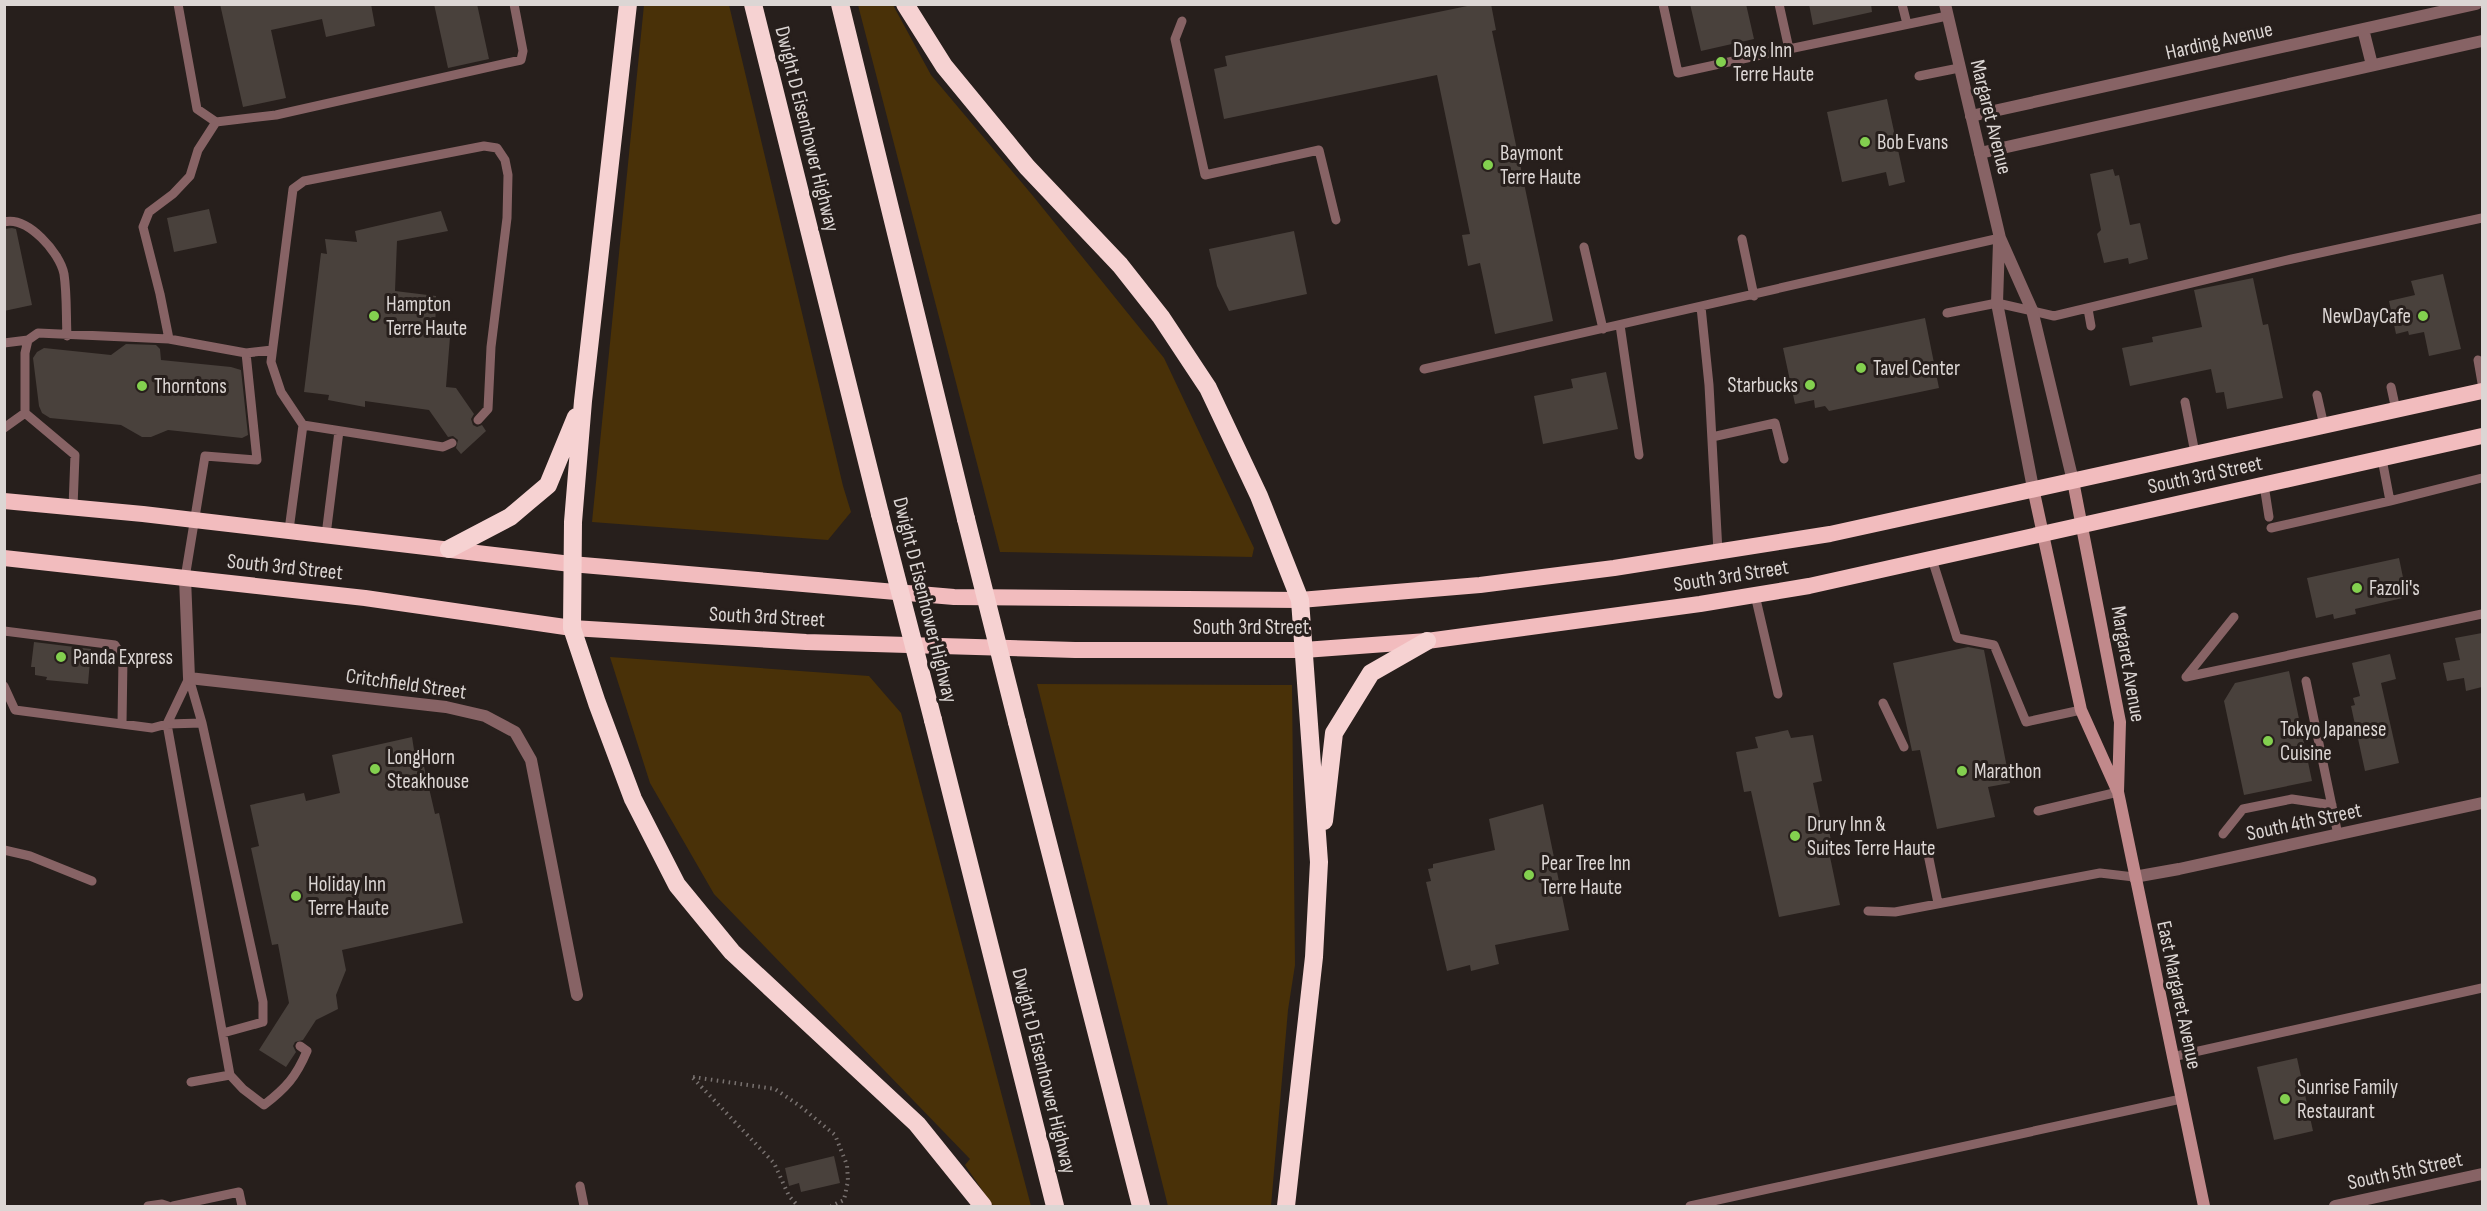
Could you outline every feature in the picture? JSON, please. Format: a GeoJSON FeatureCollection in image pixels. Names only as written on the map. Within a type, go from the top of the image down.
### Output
{"type":"FeatureCollection","features":[{"type":"Feature","properties":{"kind":"highway"},"geometry":{"type":"LineString","coordinates":[[628,4],[583,401],[571,564],[572,628],[633,799],[678,885],[732,952],[917,1124],[983,1206]]}},
{"type":"Feature","properties":{"kind":"highway","name":"Dwight D Eisenhower Highway"},"geometry":{"type":"LineString","coordinates":[[753,4],[1055,1206]]}},
{"type":"Feature","properties":{"kind":"highway"},"geometry":{"type":"LineString","coordinates":[[840,4],[966,519],[1141,1206]]}},
{"type":"Feature","properties":{"kind":"highway"},"geometry":{"type":"LineString","coordinates":[[905,4],[944,66],[1027,167],[1120,265],[1161,317],[1208,388],[1259,496],[1300,600],[1319,862]]}},
{"type":"Feature","properties":{"kind":"highway","name":"South 3rd Street"},"geometry":{"type":"LineString","coordinates":[[4,501],[194,519],[571,564],[954,597],[1300,600],[1480,585],[1830,534],[2482,391]]}},
{"type":"Feature","properties":{"kind":"highway"},"geometry":{"type":"LineString","coordinates":[[449,549],[510,517],[548,485],[583,401]]}},
{"type":"Feature","properties":{"kind":"highway","name":"South 3rd Street"},"geometry":{"type":"LineString","coordinates":[[4,558],[365,598],[572,628],[829,643],[1075,650],[1304,650],[1427,641],[1809,586],[2482,436]]}},
{"type":"Feature","properties":{"kind":"highway"},"geometry":{"type":"LineString","coordinates":[[1286,1206],[1314,957],[1319,862],[1334,733],[1371,673],[1427,641]]}},
{"type":"Feature","properties":{"kind":"main road","name":"Margaret Avenue"},"geometry":{"type":"LineString","coordinates":[[2073,481],[2120,722],[2118,792]]}},
{"type":"Feature","properties":{"kind":"main road","name":"Margaret Avenue"},"geometry":{"type":"LineString","coordinates":[[2033,488],[2081,710],[2118,792]]}},
{"type":"Feature","properties":{"kind":"main road","name":"East Margaret Avenue"},"geometry":{"type":"LineString","coordinates":[[2118,792],[2204,1206]]}},
{"type":"Feature","properties":{"kind":"street","name":"Harding Avenue"},"geometry":{"type":"LineString","coordinates":[[1971,116],[2476,4]]}},
{"type":"Feature","properties":{"kind":"street","name":"Margaret Avenue"},"geometry":{"type":"LineString","coordinates":[[1946,10],[2000,238],[2032,310],[2073,481]]}},
{"type":"Feature","properties":{"kind":"street"},"geometry":{"type":"LineString","coordinates":[[2364,29],[2372,65]]}},
{"type":"Feature","properties":{"kind":"street"},"geometry":{"type":"LineString","coordinates":[[1980,153],[2482,40]]}},
{"type":"Feature","properties":{"kind":"street","name":"Margaret Avenue"},"geometry":{"type":"LineString","coordinates":[[2000,238],[1997,303],[2033,488]]}},
{"type":"Feature","properties":{"kind":"street"},"geometry":{"type":"LineString","coordinates":[[185,578],[189,678]]}},
{"type":"Feature","properties":{"kind":"street","name":"Critchfield Street"},"geometry":{"type":"LineString","coordinates":[[189,678],[446,707],[485,716],[515,732],[531,760],[577,995]]}},
{"type":"Feature","properties":{"kind":"street","name":"South 4th Street"},"geometry":{"type":"LineString","coordinates":[[2134,877],[2179,870],[2482,803]]}},
{"type":"Feature","properties":{"kind":"street","name":"South 5th Street"},"geometry":{"type":"LineString","coordinates":[[2335,1206],[2482,1174]]}},
{"type":"Feature","properties":{"kind":"lane"},"geometry":{"type":"LineString","coordinates":[[178,4],[197,109],[216,122],[276,115],[521,60],[523,51],[514,4]]}},
{"type":"Feature","properties":{"kind":"lane"},"geometry":{"type":"LineString","coordinates":[[1663,4],[1678,74],[1907,24],[1946,10]]}},
{"type":"Feature","properties":{"kind":"lane"},"geometry":{"type":"LineString","coordinates":[[1779,4],[1789,50]]}},
{"type":"Feature","properties":{"kind":"lane"},"geometry":{"type":"LineString","coordinates":[[1902,4],[1907,24]]}},
{"type":"Feature","properties":{"kind":"lane"},"geometry":{"type":"LineString","coordinates":[[1182,21],[1174,39],[1205,175],[1319,150],[1336,220]]}},
{"type":"Feature","properties":{"kind":"lane"},"geometry":{"type":"LineString","coordinates":[[1919,76],[1959,68]]}},
{"type":"Feature","properties":{"kind":"lane"},"geometry":{"type":"LineString","coordinates":[[169,339],[143,227],[149,212],[173,194],[190,176],[198,150],[216,122]]}},
{"type":"Feature","properties":{"kind":"lane"},"geometry":{"type":"LineString","coordinates":[[289,530],[303,425],[275,378],[271,362],[293,189],[304,181],[484,146],[497,148],[505,160],[508,174],[507,218],[490,346],[488,409],[478,420]]}},
{"type":"Feature","properties":{"kind":"lane"},"geometry":{"type":"LineString","coordinates":[[1947,313],[1997,303],[2054,316],[2292,259],[2482,218]]}},
{"type":"Feature","properties":{"kind":"lane"},"geometry":{"type":"LineString","coordinates":[[8,221],[26,225],[43,239],[64,272],[67,336]]}},
{"type":"Feature","properties":{"kind":"lane"},"geometry":{"type":"LineString","coordinates":[[1424,369],[1754,296],[2000,238]]}},
{"type":"Feature","properties":{"kind":"lane"},"geometry":{"type":"LineString","coordinates":[[1742,239],[1754,296]]}},
{"type":"Feature","properties":{"kind":"lane"},"geometry":{"type":"LineString","coordinates":[[1584,247],[1603,329]]}},
{"type":"Feature","properties":{"kind":"lane"},"geometry":{"type":"LineString","coordinates":[[1701,307],[1712,437],[1718,552]]}},
{"type":"Feature","properties":{"kind":"lane"},"geometry":{"type":"LineString","coordinates":[[2088,309],[2091,326]]}},
{"type":"Feature","properties":{"kind":"lane"},"geometry":{"type":"LineString","coordinates":[[1620,325],[1639,455]]}},
{"type":"Feature","properties":{"kind":"lane"},"geometry":{"type":"LineString","coordinates":[[4,343],[28,340],[38,333],[169,339],[246,353],[272,350]]}},
{"type":"Feature","properties":{"kind":"lane"},"geometry":{"type":"LineString","coordinates":[[28,340],[25,353],[25,413],[75,455],[73,507]]}},
{"type":"Feature","properties":{"kind":"lane"},"geometry":{"type":"LineString","coordinates":[[185,578],[205,456],[257,460],[246,353]]}},
{"type":"Feature","properties":{"kind":"lane"},"geometry":{"type":"LineString","coordinates":[[2478,360],[2482,383]]}},
{"type":"Feature","properties":{"kind":"lane"},"geometry":{"type":"LineString","coordinates":[[2391,387],[2396,410]]}},
{"type":"Feature","properties":{"kind":"lane"},"geometry":{"type":"LineString","coordinates":[[2317,395],[2324,426]]}},
{"type":"Feature","properties":{"kind":"lane"},"geometry":{"type":"LineString","coordinates":[[2185,402],[2196,453]]}},
{"type":"Feature","properties":{"kind":"lane"},"geometry":{"type":"LineString","coordinates":[[4,428],[25,413]]}},
{"type":"Feature","properties":{"kind":"lane"},"geometry":{"type":"LineString","coordinates":[[1712,437],[1775,423],[1784,459]]}},
{"type":"Feature","properties":{"kind":"lane"},"geometry":{"type":"LineString","coordinates":[[303,425],[443,447],[452,443]]}},
{"type":"Feature","properties":{"kind":"lane"},"geometry":{"type":"LineString","coordinates":[[326,535],[339,431]]}},
{"type":"Feature","properties":{"kind":"lane"},"geometry":{"type":"LineString","coordinates":[[2382,459],[2390,501]]}},
{"type":"Feature","properties":{"kind":"lane"},"geometry":{"type":"LineString","coordinates":[[2271,528],[2482,478]]}},
{"type":"Feature","properties":{"kind":"lane"},"geometry":{"type":"LineString","coordinates":[[2264,485],[2269,517]]}},
{"type":"Feature","properties":{"kind":"lane"},"geometry":{"type":"LineString","coordinates":[[1932,559],[1957,638],[1994,645],[2026,722],[2081,710]]}},
{"type":"Feature","properties":{"kind":"lane"},"geometry":{"type":"LineString","coordinates":[[1755,595],[1778,694]]}},
{"type":"Feature","properties":{"kind":"lane"},"geometry":{"type":"LineString","coordinates":[[2234,617],[2186,676],[2482,614]]}},
{"type":"Feature","properties":{"kind":"lane"},"geometry":{"type":"LineString","coordinates":[[4,631],[115,645],[123,658],[122,724]]}},
{"type":"Feature","properties":{"kind":"lane"},"geometry":{"type":"LineString","coordinates":[[189,678],[202,723],[263,1002],[263,1022]]}},
{"type":"Feature","properties":{"kind":"lane"},"geometry":{"type":"LineString","coordinates":[[189,678],[167,724],[230,1075],[243,1089],[264,1105],[287,1087],[300,1069],[308,1052],[300,1046]]}},
{"type":"Feature","properties":{"kind":"lane"},"geometry":{"type":"LineString","coordinates":[[2306,681],[2338,835]]}},
{"type":"Feature","properties":{"kind":"lane"},"geometry":{"type":"LineString","coordinates":[[4,686],[15,710],[152,728],[167,724],[202,723]]}},
{"type":"Feature","properties":{"kind":"lane"},"geometry":{"type":"LineString","coordinates":[[1882,703],[1904,747]]}},
{"type":"Feature","properties":{"kind":"lane"},"geometry":{"type":"LineString","coordinates":[[2038,811],[2118,792]]}},
{"type":"Feature","properties":{"kind":"lane"},"geometry":{"type":"LineString","coordinates":[[2223,834],[2243,809],[2292,799],[2332,805]]}},
{"type":"Feature","properties":{"kind":"lane"},"geometry":{"type":"LineString","coordinates":[[4,850],[30,856],[92,881]]}},
{"type":"Feature","properties":{"kind":"lane"},"geometry":{"type":"LineString","coordinates":[[1928,854],[1938,903]]}},
{"type":"Feature","properties":{"kind":"lane"},"geometry":{"type":"LineString","coordinates":[[1869,911],[1895,912],[2100,873],[2134,877]]}},
{"type":"Feature","properties":{"kind":"lane"},"geometry":{"type":"LineString","coordinates":[[2172,1057],[2482,988]]}},
{"type":"Feature","properties":{"kind":"lane"},"geometry":{"type":"LineString","coordinates":[[263,1022],[273,1029]]}},
{"type":"Feature","properties":{"kind":"lane"},"geometry":{"type":"LineString","coordinates":[[223,1033],[263,1022]]}},
{"type":"Feature","properties":{"kind":"lane"},"geometry":{"type":"LineString","coordinates":[[191,1082],[230,1075]]}},
{"type":"Feature","properties":{"kind":"lane"},"geometry":{"type":"LineString","coordinates":[[1690,1206],[2181,1099]]}},
{"type":"Feature","properties":{"kind":"lane"},"geometry":{"type":"LineString","coordinates":[[580,1186],[584,1206]]}},
{"type":"Feature","properties":{"kind":"lane"},"geometry":{"type":"LineString","coordinates":[[173,1206],[239,1192],[242,1206]]}},
{"type":"Feature","properties":{"kind":"lane"},"geometry":{"type":"LineString","coordinates":[[148,1206],[162,1204],[168,1206]]}},
{"type":"Feature","properties":{"kind":"path"},"geometry":{"type":"LineString","coordinates":[[798,1206],[789,1196],[774,1163],[693,1077],[775,1089],[835,1135],[848,1165],[848,1181],[844,1200],[831,1206]]}},
{"type":"Feature","properties":{"kind":"shaded area"},"geometry":{"type":"Polygon","coordinates":[[[644,5],[729,5],[851,512],[828,540],[592,522],[644,5]]]}},
{"type":"Feature","properties":{"kind":"shaded area"},"geometry":{"type":"Polygon","coordinates":[[[858,5],[893,5],[931,75],[1033,196],[1164,358],[1254,548],[1252,557],[1000,552],[858,5]]]}},
{"type":"Feature","properties":{"kind":"shaded area"},"geometry":{"type":"Polygon","coordinates":[[[610,657],[869,676],[901,713],[1031,1206],[993,1206],[965,1165],[970,1159],[714,894],[650,783],[610,657]]]}},
{"type":"Feature","properties":{"kind":"shaded area"},"geometry":{"type":"Polygon","coordinates":[[[1037,684],[1292,685],[1295,965],[1288,1010],[1271,1206],[1168,1206],[1037,684]]]}},
{"type":"Feature","properties":{"kind":"building"},"geometry":{"type":"Polygon","coordinates":[[[220,4],[371,4],[375,26],[326,37],[322,19],[271,30],[286,98],[243,107],[220,4]]]}},
{"type":"Feature","properties":{"kind":"building"},"geometry":{"type":"Polygon","coordinates":[[[434,4],[477,4],[489,59],[448,68],[434,4]]]}},
{"type":"Feature","properties":{"kind":"building","name":"Baymont Terre Haute"},"geometry":{"type":"Polygon","coordinates":[[[1477,4],[1491,4],[1496,30],[1492,31],[1553,321],[1495,334],[1480,263],[1468,266],[1462,235],[1470,234],[1437,75],[1224,119],[1214,69],[1227,66],[1225,56],[1477,4]]]}},
{"type":"Feature","properties":{"kind":"building"},"geometry":{"type":"Polygon","coordinates":[[[1690,4],[1746,4],[1754,39],[1701,51],[1690,4]]]}},
{"type":"Feature","properties":{"kind":"building"},"geometry":{"type":"Polygon","coordinates":[[[1809,4],[1871,4],[1872,12],[1813,25],[1809,4]]]}},
{"type":"Feature","properties":{"kind":"building","name":"Bob Evans"},"geometry":{"type":"Polygon","coordinates":[[[1887,99],[1905,182],[1889,186],[1886,172],[1842,182],[1827,112],[1887,99]]]}},
{"type":"Feature","properties":{"kind":"building"},"geometry":{"type":"Polygon","coordinates":[[[2113,169],[2115,176],[2119,175],[2130,225],[2140,223],[2148,259],[2129,264],[2128,258],[2104,263],[2097,234],[2101,230],[2090,174],[2113,169]]]}},
{"type":"Feature","properties":{"kind":"building"},"geometry":{"type":"Polygon","coordinates":[[[209,209],[217,243],[174,252],[167,218],[209,209]]]}},
{"type":"Feature","properties":{"kind":"building","name":"Hampton Terre Haute"},"geometry":{"type":"Polygon","coordinates":[[[441,211],[448,231],[397,241],[395,291],[436,296],[435,336],[450,337],[446,387],[456,388],[474,414],[471,419],[473,425],[477,427],[482,425],[486,431],[461,454],[456,448],[458,440],[453,436],[448,437],[429,410],[365,401],[365,407],[328,400],[329,395],[304,392],[321,253],[327,254],[325,239],[357,242],[355,231],[441,211]]]}},
{"type":"Feature","properties":{"kind":"building"},"geometry":{"type":"Polygon","coordinates":[[[4,229],[16,229],[32,305],[4,311],[4,229]]]}},
{"type":"Feature","properties":{"kind":"building"},"geometry":{"type":"Polygon","coordinates":[[[1294,231],[1307,294],[1229,311],[1217,286],[1209,249],[1294,231]]]}},
{"type":"Feature","properties":{"kind":"building","name":"NewDayCafe"},"geometry":{"type":"Polygon","coordinates":[[[2443,274],[2461,349],[2429,356],[2424,332],[2409,335],[2408,331],[2396,334],[2389,301],[2415,295],[2411,281],[2443,274]]]}},
{"type":"Feature","properties":{"kind":"building"},"geometry":{"type":"Polygon","coordinates":[[[2253,278],[2263,325],[2268,324],[2283,398],[2227,409],[2224,392],[2216,393],[2211,369],[2130,386],[2122,348],[2153,342],[2152,337],[2202,327],[2194,290],[2253,278]]]}},
{"type":"Feature","properties":{"kind":"building","name":"Tavel Center"},"geometry":{"type":"Polygon","coordinates":[[[1925,318],[1939,388],[1829,411],[1825,406],[1815,408],[1814,400],[1795,404],[1783,348],[1925,318]]]}},
{"type":"Feature","properties":{"kind":"building"},"geometry":{"type":"Polygon","coordinates":[[[126,344],[156,345],[160,349],[161,360],[241,370],[248,435],[242,438],[168,430],[151,437],[142,437],[121,425],[50,418],[42,413],[39,406],[33,358],[37,352],[44,348],[111,355],[126,344]]]}},
{"type":"Feature","properties":{"kind":"building"},"geometry":{"type":"Polygon","coordinates":[[[1606,372],[1618,429],[1543,444],[1534,396],[1573,388],[1571,379],[1606,372]]]}},
{"type":"Feature","properties":{"kind":"building","name":"Fazoli's"},"geometry":{"type":"Polygon","coordinates":[[[2399,558],[2407,597],[2355,609],[2356,614],[2334,619],[2333,614],[2316,618],[2307,578],[2399,558]]]}},
{"type":"Feature","properties":{"kind":"building"},"geometry":{"type":"Polygon","coordinates":[[[2482,633],[2482,687],[2466,691],[2464,678],[2447,681],[2443,663],[2460,660],[2455,638],[2482,633]]]}},
{"type":"Feature","properties":{"kind":"building","name":"Panda Express"},"geometry":{"type":"Polygon","coordinates":[[[34,642],[91,649],[88,684],[46,680],[47,677],[35,675],[35,667],[31,667],[34,642]]]}},
{"type":"Feature","properties":{"kind":"building"},"geometry":{"type":"Polygon","coordinates":[[[1968,647],[1984,650],[2010,783],[1988,787],[1995,817],[1937,829],[1920,750],[1912,751],[1893,663],[1968,647]]]}},
{"type":"Feature","properties":{"kind":"building"},"geometry":{"type":"Polygon","coordinates":[[[2390,654],[2396,679],[2381,683],[2399,763],[2365,771],[2351,706],[2355,705],[2353,698],[2360,696],[2352,663],[2390,654]]]}},
{"type":"Feature","properties":{"kind":"building","name":"Tokyo Japanese Cuisine"},"geometry":{"type":"Polygon","coordinates":[[[2289,671],[2312,781],[2244,795],[2224,701],[2235,683],[2289,671]]]}},
{"type":"Feature","properties":{"kind":"building","name":"Drury Inn & Suites Terre Haute"},"geometry":{"type":"Polygon","coordinates":[[[1788,730],[1791,738],[1813,735],[1822,781],[1813,783],[1821,821],[1827,820],[1833,851],[1829,852],[1840,905],[1779,917],[1751,791],[1744,792],[1736,752],[1758,748],[1755,737],[1788,730]]]}},
{"type":"Feature","properties":{"kind":"building"},"geometry":{"type":"Polygon","coordinates":[[[412,737],[414,750],[420,749],[435,814],[439,813],[463,923],[342,950],[346,970],[336,995],[338,1009],[316,1020],[303,1040],[295,1042],[293,1046],[296,1052],[286,1067],[259,1050],[289,1003],[278,944],[272,945],[251,848],[259,846],[250,805],[304,793],[306,801],[340,793],[332,755],[412,737]]]}},
{"type":"Feature","properties":{"kind":"building"},"geometry":{"type":"Polygon","coordinates":[[[1543,804],[1569,930],[1495,945],[1499,964],[1471,971],[1470,965],[1447,971],[1426,882],[1431,881],[1428,869],[1433,868],[1433,864],[1495,850],[1489,819],[1543,804]]]}},
{"type":"Feature","properties":{"kind":"building","name":"Sunrise Family Restaurant"},"geometry":{"type":"Polygon","coordinates":[[[2297,1058],[2313,1131],[2274,1140],[2257,1067],[2297,1058]]]}},
{"type":"Feature","properties":{"kind":"building"},"geometry":{"type":"Polygon","coordinates":[[[834,1156],[840,1183],[801,1192],[799,1183],[789,1186],[785,1168],[834,1156]]]}},
{"type":"Feature","properties":{"kind":"place","name":"Days Inn Terre Haute"},"geometry":{"type":"Point","coordinates":[1721,62]}},
{"type":"Feature","properties":{"kind":"place","name":"Bob Evans"},"geometry":{"type":"Point","coordinates":[1865,142]}},
{"type":"Feature","properties":{"kind":"place","name":"Baymont Terre Haute"},"geometry":{"type":"Point","coordinates":[1488,165]}},
{"type":"Feature","properties":{"kind":"place","name":"Hampton Terre Haute"},"geometry":{"type":"Point","coordinates":[374,316]}},
{"type":"Feature","properties":{"kind":"place","name":"NewDayCafe"},"geometry":{"type":"Point","coordinates":[2423,316]}},
{"type":"Feature","properties":{"kind":"place","name":"Tavel Center"},"geometry":{"type":"Point","coordinates":[1861,368]}},
{"type":"Feature","properties":{"kind":"place","name":"Starbucks"},"geometry":{"type":"Point","coordinates":[1810,385]}},
{"type":"Feature","properties":{"kind":"place","name":"Thorntons"},"geometry":{"type":"Point","coordinates":[142,386]}},
{"type":"Feature","properties":{"kind":"place","name":"Fazoli's"},"geometry":{"type":"Point","coordinates":[2357,588]}},
{"type":"Feature","properties":{"kind":"place","name":"Panda Express"},"geometry":{"type":"Point","coordinates":[61,657]}},
{"type":"Feature","properties":{"kind":"place","name":"Tokyo Japanese Cuisine"},"geometry":{"type":"Point","coordinates":[2268,741]}},
{"type":"Feature","properties":{"kind":"place","name":"LongHorn Steakhouse"},"geometry":{"type":"Point","coordinates":[375,769]}},
{"type":"Feature","properties":{"kind":"place","name":"Marathon"},"geometry":{"type":"Point","coordinates":[1962,771]}},
{"type":"Feature","properties":{"kind":"place","name":"Drury Inn & Suites Terre Haute"},"geometry":{"type":"Point","coordinates":[1795,836]}},
{"type":"Feature","properties":{"kind":"place","name":"Pear Tree Inn Terre Haute"},"geometry":{"type":"Point","coordinates":[1529,875]}},
{"type":"Feature","properties":{"kind":"place","name":"Holiday Inn Terre Haute"},"geometry":{"type":"Point","coordinates":[296,896]}},
{"type":"Feature","properties":{"kind":"place","name":"Sunrise Family Restaurant"},"geometry":{"type":"Point","coordinates":[2285,1099]}}]}
